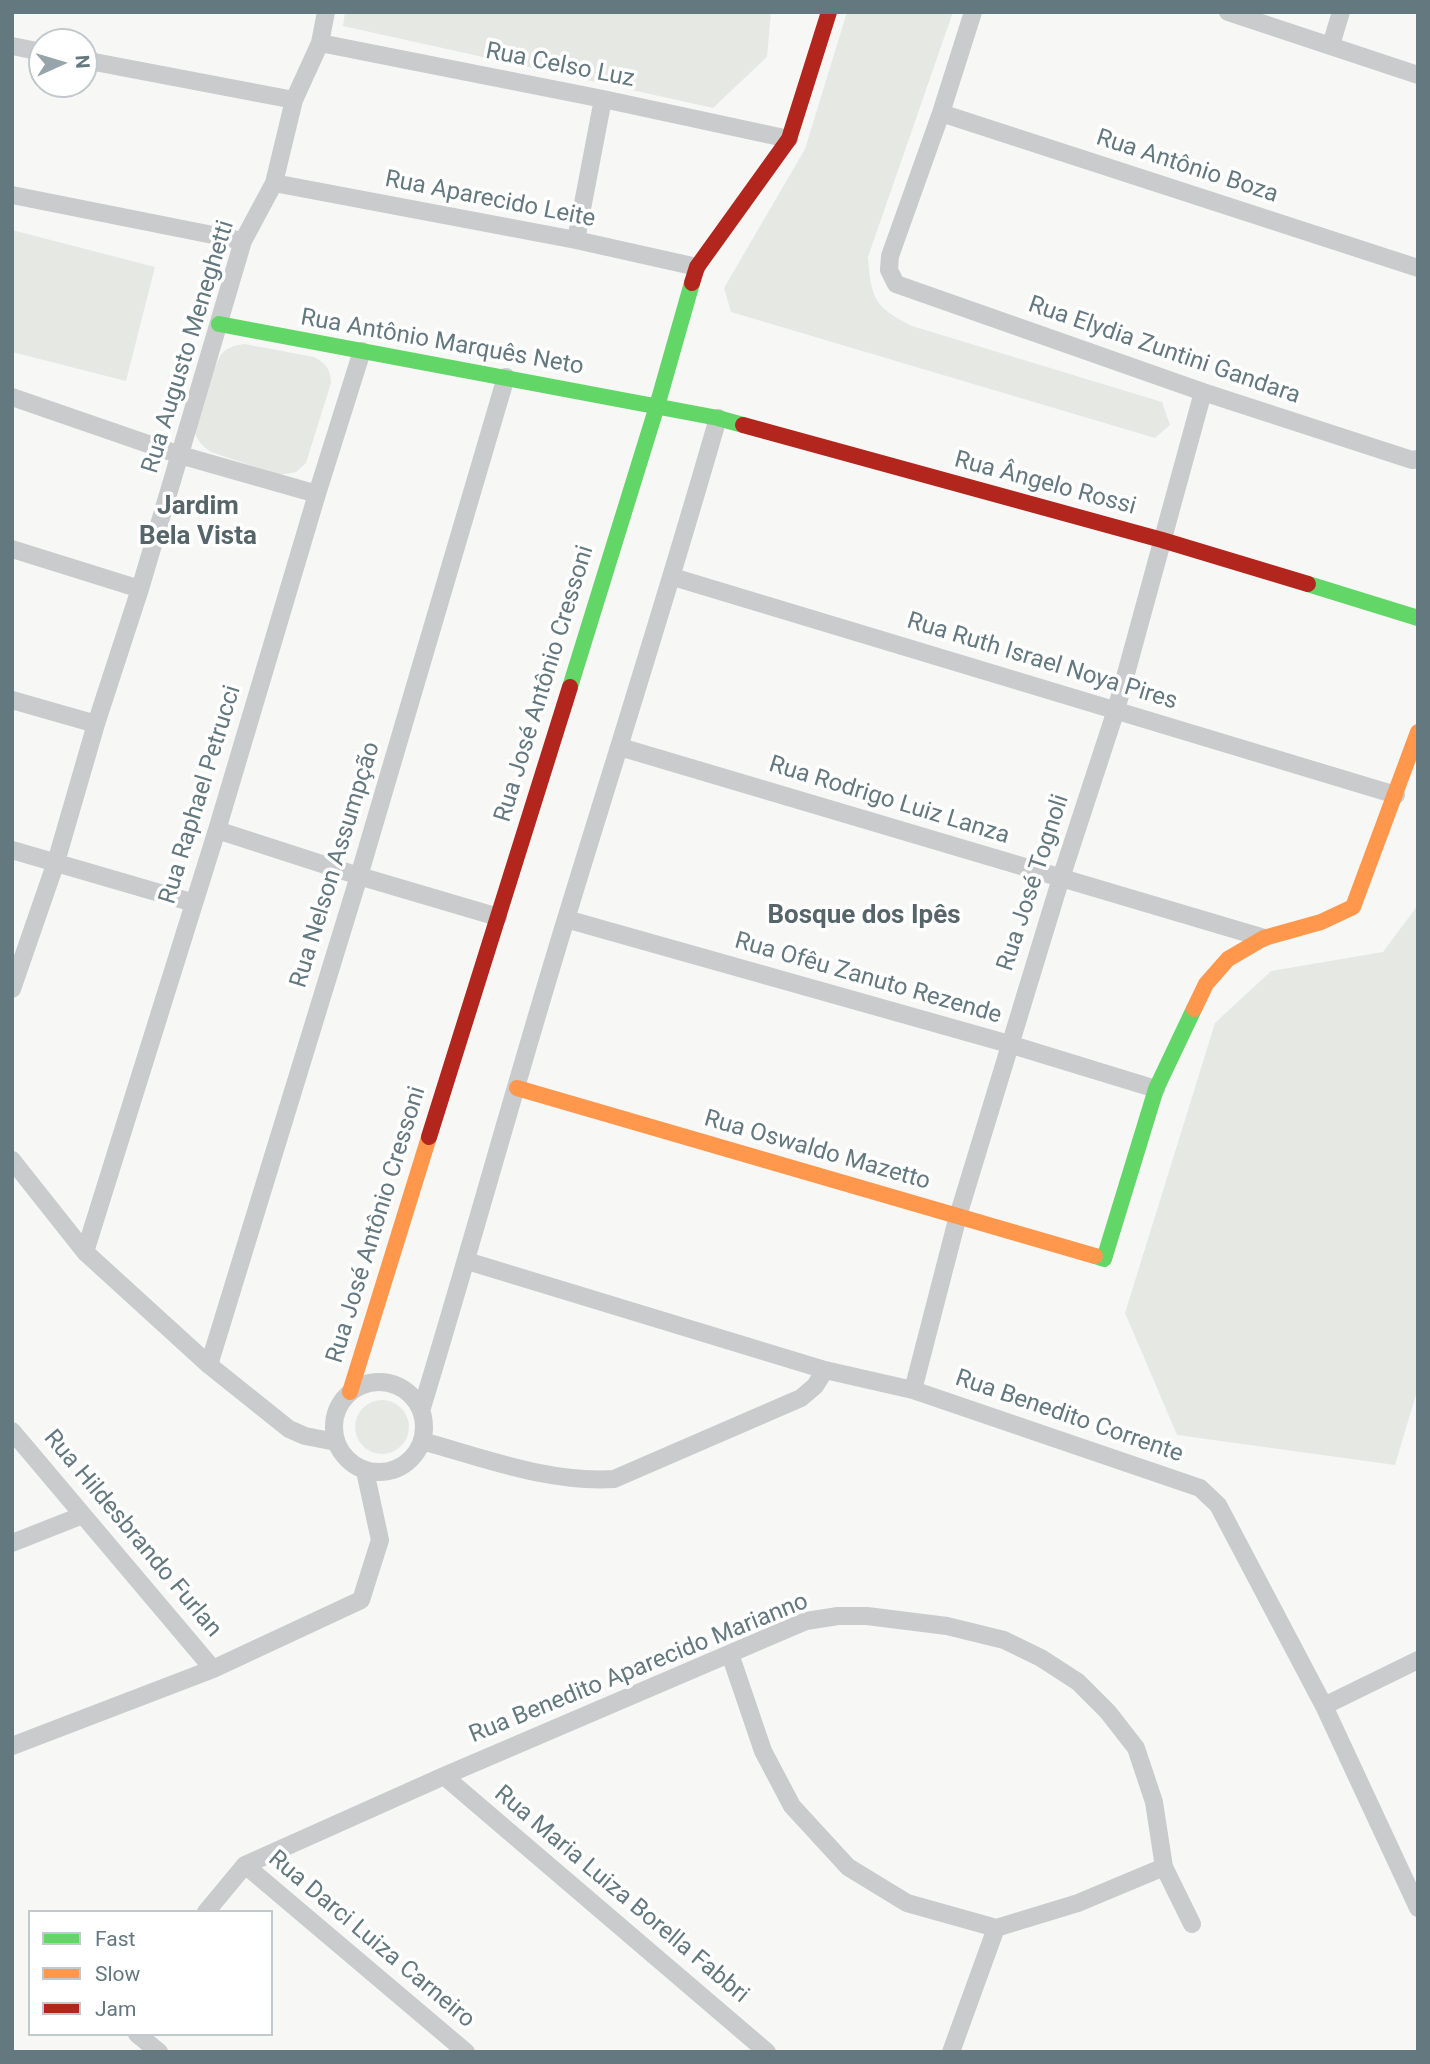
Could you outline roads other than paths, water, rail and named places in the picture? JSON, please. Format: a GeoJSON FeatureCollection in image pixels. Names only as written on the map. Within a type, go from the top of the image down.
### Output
{"type":"FeatureCollection","features":[{"type":"Feature","properties":{"kind":"street","name":"Rua Augusto Meneghetti"},"geometry":{"type":"LineString","coordinates":[[12,989],[57,862],[96,724],[141,589],[243,241],[274,183],[294,100],[320,43],[326,12]]}},
{"type":"Feature","properties":{"kind":"street","name":"Rua José Antônio Cressoni"},"geometry":{"type":"LineString","coordinates":[[350,1392],[657,406],[697,267],[789,139],[829,12]]}},
{"type":"Feature","properties":{"kind":"street"},"geometry":{"type":"LineString","coordinates":[[941,113],[973,12]]}},
{"type":"Feature","properties":{"kind":"street"},"geometry":{"type":"LineString","coordinates":[[1228,12],[1418,75]]}},
{"type":"Feature","properties":{"kind":"street"},"geometry":{"type":"LineString","coordinates":[[1331,45],[1340,12]]}},
{"type":"Feature","properties":{"kind":"street","name":"Rua Celso Luz"},"geometry":{"type":"LineString","coordinates":[[320,43],[789,139]]}},
{"type":"Feature","properties":{"kind":"street"},"geometry":{"type":"LineString","coordinates":[[98,63],[294,100]]}},
{"type":"Feature","properties":{"kind":"street"},"geometry":{"type":"LineString","coordinates":[[576,240],[603,99]]}},
{"type":"Feature","properties":{"kind":"street","name":"Rua Antônio Boza"},"geometry":{"type":"LineString","coordinates":[[941,113],[1418,268]]}},
{"type":"Feature","properties":{"kind":"street","name":"Rua Elydia Zuntini Gandara"},"geometry":{"type":"LineString","coordinates":[[941,113],[890,256],[889,270],[896,284],[1203,392],[1412,460],[1418,459]]}},
{"type":"Feature","properties":{"kind":"street","name":"Rua Aparecido Leite"},"geometry":{"type":"LineString","coordinates":[[274,183],[576,240],[697,267]]}},
{"type":"Feature","properties":{"kind":"street"},"geometry":{"type":"LineString","coordinates":[[12,195],[243,241]]}},
{"type":"Feature","properties":{"kind":"street","name":"Rua Antônio Marquês Neto"},"geometry":{"type":"LineString","coordinates":[[219,324],[657,406]]}},
{"type":"Feature","properties":{"kind":"street","name":"Rua Raphael Petrucci"},"geometry":{"type":"LineString","coordinates":[[85,1252],[217,830],[362,351]]}},
{"type":"Feature","properties":{"kind":"street","name":"Rua Nelson Assumpção"},"geometry":{"type":"LineString","coordinates":[[209,1365],[359,876],[506,377]]}},
{"type":"Feature","properties":{"kind":"street","name":"Rua José Tognoli"},"geometry":{"type":"LineString","coordinates":[[913,1390],[958,1216],[1009,1044],[1116,710],[1203,392]]}},
{"type":"Feature","properties":{"kind":"street"},"geometry":{"type":"LineString","coordinates":[[12,397],[180,455],[317,494]]}},
{"type":"Feature","properties":{"kind":"street","name":"Rua Ângelo Rossi"},"geometry":{"type":"LineString","coordinates":[[657,406],[718,418],[1162,540],[1418,618]]}},
{"type":"Feature","properties":{"kind":"street"},"geometry":{"type":"LineString","coordinates":[[421,1410],[566,919],[673,577],[718,418]]}},
{"type":"Feature","properties":{"kind":"street"},"geometry":{"type":"LineString","coordinates":[[12,550],[141,589]]}},
{"type":"Feature","properties":{"kind":"street","name":"Rua Ruth Israel Noya Pires"},"geometry":{"type":"LineString","coordinates":[[673,577],[1396,795]]}},
{"type":"Feature","properties":{"kind":"street"},"geometry":{"type":"LineString","coordinates":[[12,700],[96,724]]}},
{"type":"Feature","properties":{"kind":"street"},"geometry":{"type":"LineString","coordinates":[[1156,1089],[1206,984],[1228,958],[1264,939],[1321,922],[1353,907],[1418,732]]}},
{"type":"Feature","properties":{"kind":"street","name":"Rua Rodrigo Luiz Lanza"},"geometry":{"type":"LineString","coordinates":[[620,747],[1264,939]]}},
{"type":"Feature","properties":{"kind":"street"},"geometry":{"type":"LineString","coordinates":[[217,830],[498,917]]}},
{"type":"Feature","properties":{"kind":"street"},"geometry":{"type":"LineString","coordinates":[[12,850],[194,903]]}},
{"type":"Feature","properties":{"kind":"street","name":"Rua Ofêu Zanuto Rezende"},"geometry":{"type":"LineString","coordinates":[[566,919],[1009,1044],[1156,1089]]}},
{"type":"Feature","properties":{"kind":"street","name":"Rua Oswaldo Mazetto"},"geometry":{"type":"LineString","coordinates":[[517,1088],[1104,1259],[1156,1089]]}},
{"type":"Feature","properties":{"kind":"street"},"geometry":{"type":"LineString","coordinates":[[12,1160],[18,1181],[85,1252],[209,1365],[289,1429],[305,1436],[336,1442]]}},
{"type":"Feature","properties":{"kind":"street","name":"Rua Benedito Corrente"},"geometry":{"type":"LineString","coordinates":[[467,1261],[825,1370],[913,1390],[1200,1488],[1218,1505],[1324,1706],[1418,1908]]}},
{"type":"Feature","properties":{"kind":"street"},"geometry":{"type":"LineString","coordinates":[[422,1441],[549,1475],[590,1480],[614,1479],[802,1398],[815,1386],[825,1370]]}},
{"type":"Feature","properties":{"kind":"street"},"geometry":{"type":"LineString","coordinates":[[369,1384],[390,1384],[403,1389],[421,1410],[424,1426],[422,1441],[406,1464],[393,1470],[379,1473],[366,1471],[343,1455],[336,1442],[334,1429],[341,1402],[350,1392],[369,1384]]}},
{"type":"Feature","properties":{"kind":"street","name":"Rua Hildesbrando Furlan"},"geometry":{"type":"LineString","coordinates":[[12,1431],[214,1669]]}},
{"type":"Feature","properties":{"kind":"street"},"geometry":{"type":"LineString","coordinates":[[12,1745],[214,1669],[361,1600],[380,1540],[366,1471]]}},
{"type":"Feature","properties":{"kind":"street"},"geometry":{"type":"LineString","coordinates":[[12,1543],[83,1515]]}},
{"type":"Feature","properties":{"kind":"street","name":"Rua Benedito Aparecido Marianno"},"geometry":{"type":"LineString","coordinates":[[208,1910],[245,1865],[444,1776],[806,1621],[838,1616],[867,1616],[947,1626],[1004,1640],[1041,1658],[1077,1682],[1108,1712],[1136,1748],[1154,1802],[1164,1867],[1192,1924]]}},
{"type":"Feature","properties":{"kind":"street"},"geometry":{"type":"LineString","coordinates":[[730,1654],[763,1751],[792,1806],[848,1867],[907,1903],[996,1928],[1078,1903],[1164,1867]]}},
{"type":"Feature","properties":{"kind":"street"},"geometry":{"type":"LineString","coordinates":[[1324,1706],[1418,1660]]}},
{"type":"Feature","properties":{"kind":"street","name":"Rua Maria Luiza Borella Fabbri"},"geometry":{"type":"LineString","coordinates":[[444,1776],[767,2052]]}},
{"type":"Feature","properties":{"kind":"street"},"geometry":{"type":"LineString","coordinates":[[1401,1870],[1418,1863]]}},
{"type":"Feature","properties":{"kind":"street","name":"Rua Darci Luiza Carneiro"},"geometry":{"type":"LineString","coordinates":[[245,1865],[466,2052]]}},
{"type":"Feature","properties":{"kind":"street"},"geometry":{"type":"LineString","coordinates":[[951,2052],[996,1928]]}},
{"type":"Feature","properties":{"kind":"street"},"geometry":{"type":"LineString","coordinates":[[140,2036],[159,2052]]}},
{"type":"Feature","properties":{"kind":"district","name":"Jardim Bela Vista"},"geometry":{"type":"Point","coordinates":[198,522]}},
{"type":"Feature","properties":{"kind":"district","name":"Bosque dos Ipês"},"geometry":{"type":"Point","coordinates":[864,916]}}]}
